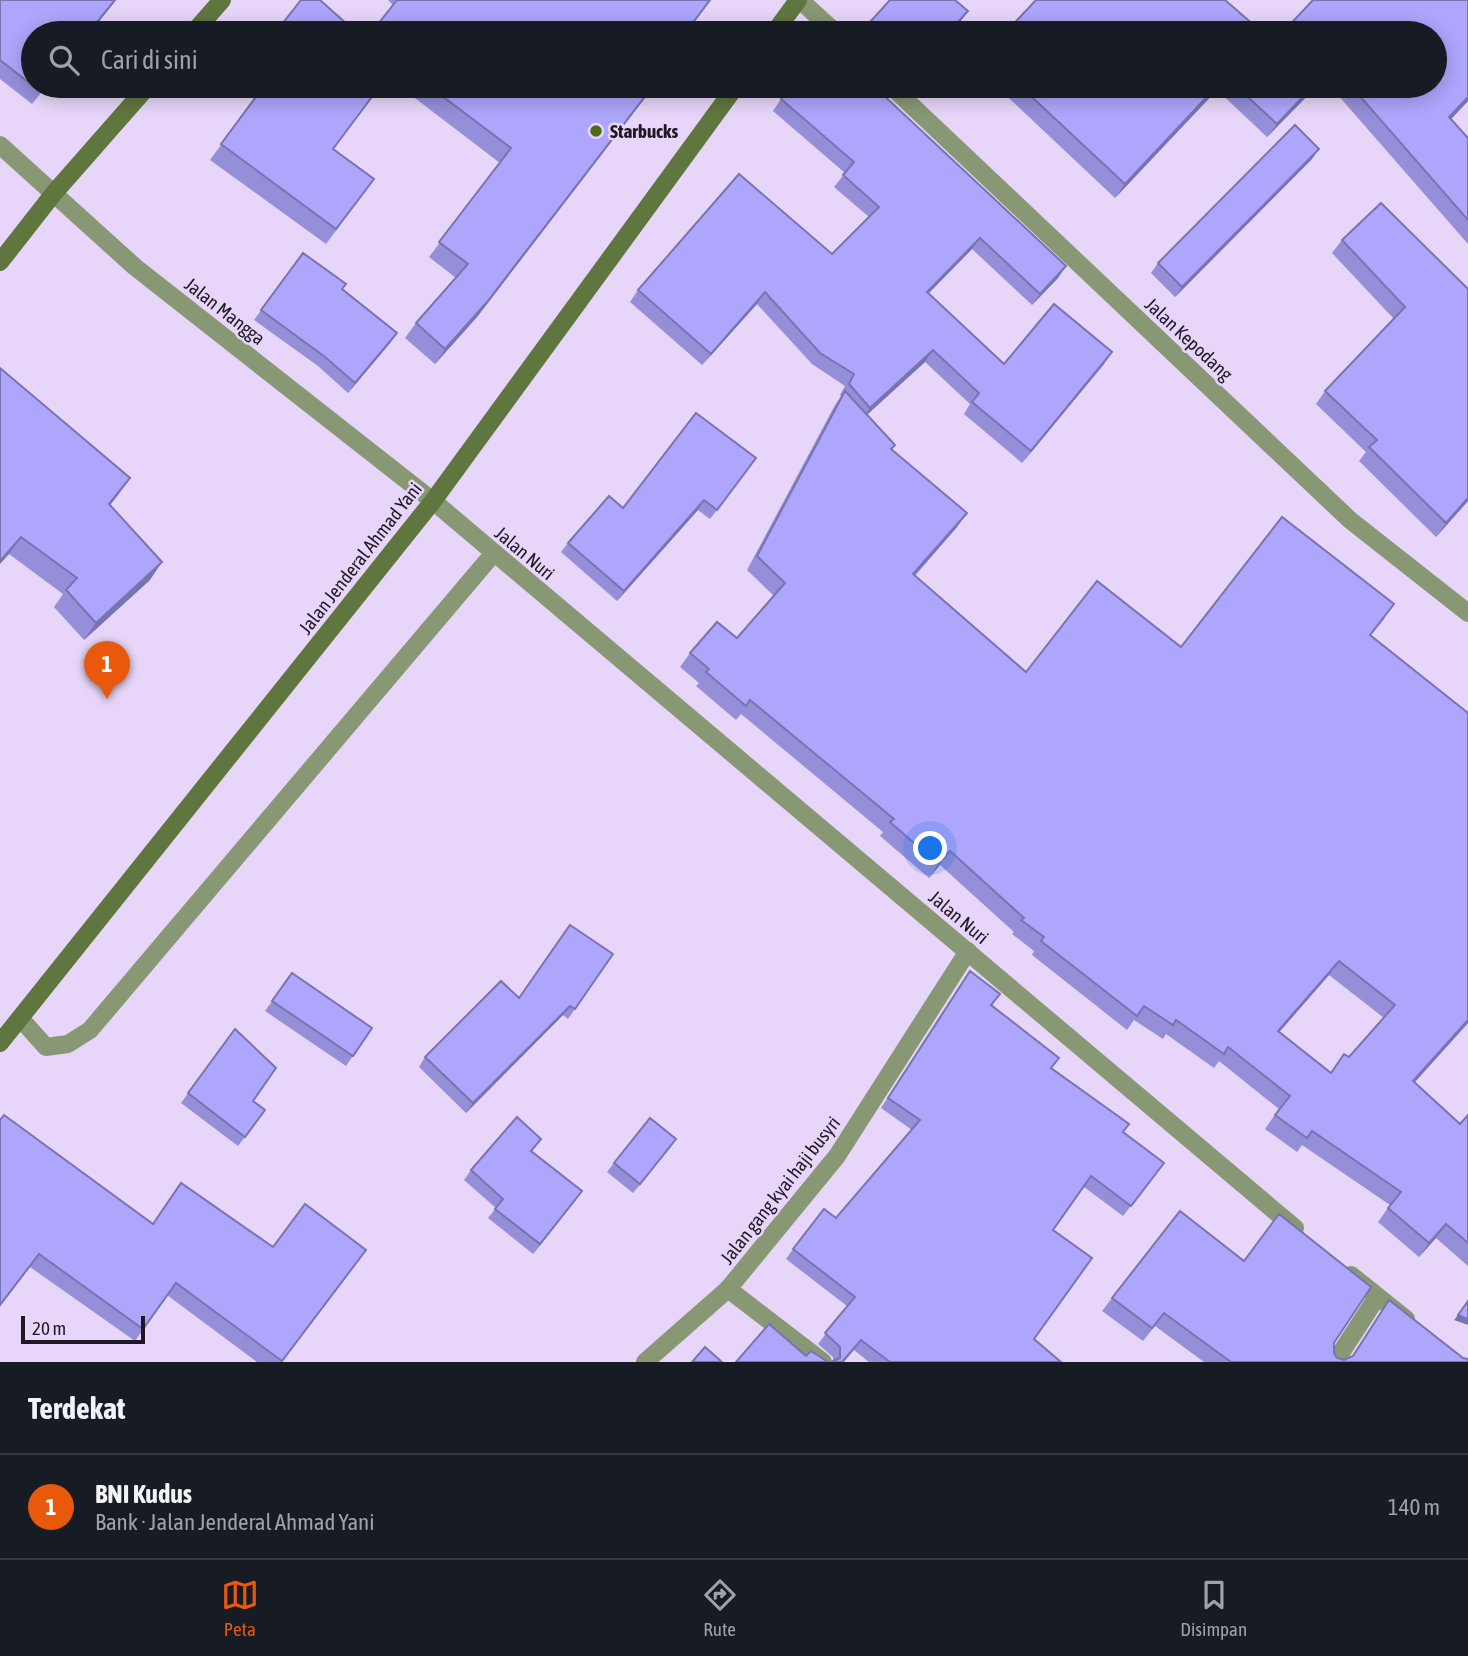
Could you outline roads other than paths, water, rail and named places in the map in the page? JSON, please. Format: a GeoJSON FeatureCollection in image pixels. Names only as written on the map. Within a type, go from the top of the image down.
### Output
{"type":"FeatureCollection","features":[{"type":"Feature","properties":{"kind":"main road"},"geometry":{"type":"LineString","coordinates":[[204,21],[222,0]]}},
{"type":"Feature","properties":{"kind":"main road"},"geometry":{"type":"LineString","coordinates":[[783,21],[799,0]]}},
{"type":"Feature","properties":{"kind":"main road"},"geometry":{"type":"LineString","coordinates":[[0,262],[54,193],[137,98]]}},
{"type":"Feature","properties":{"kind":"main road","name":"Jalan Jenderal Ahmad Yani"},"geometry":{"type":"LineString","coordinates":[[0,1043],[433,501],[727,98]]}},
{"type":"Feature","properties":{"kind":"street"},"geometry":{"type":"LineString","coordinates":[[799,0],[823,21]]}},
{"type":"Feature","properties":{"kind":"street","name":"Jalan Kepodang"},"geometry":{"type":"LineString","coordinates":[[904,98],[1350,520],[1468,613]]}},
{"type":"Feature","properties":{"kind":"street","name":"Jalan Mangga"},"geometry":{"type":"LineString","coordinates":[[0,145],[135,267],[433,501]]}},
{"type":"Feature","properties":{"kind":"street","name":"Jalan Nuri"},"geometry":{"type":"LineString","coordinates":[[433,501],[1314,1244]]}},
{"type":"Feature","properties":{"kind":"street"},"geometry":{"type":"LineString","coordinates":[[20,1018],[46,1047],[68,1044],[90,1030],[493,554]]}},
{"type":"Feature","properties":{"kind":"street","name":"Jalan gang kyai haji busyri"},"geometry":{"type":"LineString","coordinates":[[645,1362],[729,1289],[838,1156],[968,951]]}},
{"type":"Feature","properties":{"kind":"street"},"geometry":{"type":"LineString","coordinates":[[1335,1261],[1419,1329]]}},
{"type":"Feature","properties":{"kind":"street"},"geometry":{"type":"LineString","coordinates":[[729,1289],[823,1362]]}},
{"type":"Feature","properties":{"kind":"street"},"geometry":{"type":"LineString","coordinates":[[1335,1362],[1377,1297]]}},
{"type":"Feature","properties":{"kind":"place","name":"Starbucks"},"geometry":{"type":"Point","coordinates":[596,131]}},
{"type":"Feature","properties":{"kind":"place","name":"BNI Kudus"},"geometry":{"type":"Point","coordinates":[107,699]}}]}
